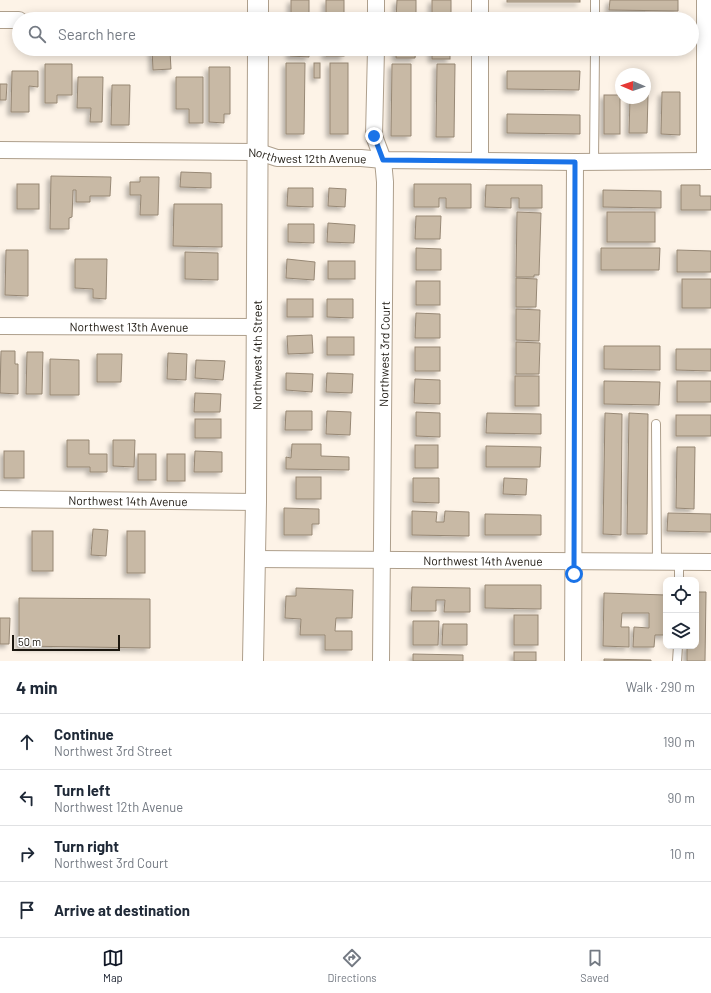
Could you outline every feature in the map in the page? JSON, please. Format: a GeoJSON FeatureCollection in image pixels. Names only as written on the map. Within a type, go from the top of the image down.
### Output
{"type":"FeatureCollection","features":[{"type":"Feature","properties":{"kind":"street"},"geometry":{"type":"LineString","coordinates":[[258,0],[258,12]]}},
{"type":"Feature","properties":{"kind":"street"},"geometry":{"type":"LineString","coordinates":[[376,0],[376,12]]}},
{"type":"Feature","properties":{"kind":"street"},"geometry":{"type":"LineString","coordinates":[[480,0],[480,12]]}},
{"type":"Feature","properties":{"kind":"street"},"geometry":{"type":"LineString","coordinates":[[705,0],[708,161]]}},
{"type":"Feature","properties":{"kind":"street"},"geometry":{"type":"LineString","coordinates":[[0,20],[12,20]]}},
{"type":"Feature","properties":{"kind":"street","name":"Northwest 4th Street"},"geometry":{"type":"LineString","coordinates":[[253,661],[259,152],[258,56]]}},
{"type":"Feature","properties":{"kind":"street","name":"Northwest 3rd Court"},"geometry":{"type":"LineString","coordinates":[[376,56],[374,136],[383,160],[385,182],[381,661]]}},
{"type":"Feature","properties":{"kind":"street"},"geometry":{"type":"LineString","coordinates":[[480,56],[480,161]]}},
{"type":"Feature","properties":{"kind":"street","name":"Northwest 12th Avenue"},"geometry":{"type":"LineString","coordinates":[[0,150],[259,152],[277,158],[361,158],[383,160],[575,162],[708,161]]}},
{"type":"Feature","properties":{"kind":"street"},"geometry":{"type":"LineString","coordinates":[[573,661],[575,162]]}},
{"type":"Feature","properties":{"kind":"street","name":"Northwest 13th Avenue"},"geometry":{"type":"LineString","coordinates":[[0,326],[257,327]]}},
{"type":"Feature","properties":{"kind":"street","name":"Northwest 14th Avenue"},"geometry":{"type":"LineString","coordinates":[[0,499],[256,502]]}},
{"type":"Feature","properties":{"kind":"street","name":"Northwest 14th Avenue"},"geometry":{"type":"LineString","coordinates":[[255,559],[711,562]]}},
{"type":"Feature","properties":{"kind":"lane"},"geometry":{"type":"LineString","coordinates":[[595,0],[595,12]]}},
{"type":"Feature","properties":{"kind":"lane"},"geometry":{"type":"LineString","coordinates":[[594,162],[595,56]]}},
{"type":"Feature","properties":{"kind":"lane"},"geometry":{"type":"LineString","coordinates":[[656,424],[657,562]]}},
{"type":"Feature","properties":{"kind":"lane"},"geometry":{"type":"LineString","coordinates":[[679,562],[679,577]]}},
{"type":"Feature","properties":{"kind":"lane"},"geometry":{"type":"LineString","coordinates":[[678,649],[678,661]]}},
{"type":"Feature","properties":{"kind":"building"},"geometry":{"type":"Polygon","coordinates":[[[291,0],[309,0],[309,12],[291,12],[291,0]]]}},
{"type":"Feature","properties":{"kind":"building"},"geometry":{"type":"Polygon","coordinates":[[[326,0],[344,0],[344,12],[326,12],[326,0]]]}},
{"type":"Feature","properties":{"kind":"building"},"geometry":{"type":"Polygon","coordinates":[[[397,0],[416,0],[416,12],[396,12],[397,0]]]}},
{"type":"Feature","properties":{"kind":"building"},"geometry":{"type":"Polygon","coordinates":[[[432,0],[451,0],[451,12],[432,12],[432,0]]]}},
{"type":"Feature","properties":{"kind":"building"},"geometry":{"type":"Polygon","coordinates":[[[507,0],[580,0],[580,2],[507,2],[507,0]]]}},
{"type":"Feature","properties":{"kind":"building"},"geometry":{"type":"Polygon","coordinates":[[[610,0],[678,0],[678,11],[609,10],[610,0]]]}},
{"type":"Feature","properties":{"kind":"building"},"geometry":{"type":"Polygon","coordinates":[[[152,56],[170,56],[171,69],[153,70],[152,56]]]}},
{"type":"Feature","properties":{"kind":"building"},"geometry":{"type":"Polygon","coordinates":[[[396,56],[415,56],[415,58],[396,58],[396,56]]]}},
{"type":"Feature","properties":{"kind":"building"},"geometry":{"type":"Polygon","coordinates":[[[432,56],[450,56],[450,59],[432,59],[432,56]]]}},
{"type":"Feature","properties":{"kind":"building"},"geometry":{"type":"Polygon","coordinates":[[[286,63],[305,63],[304,134],[286,134],[286,63]]]}},
{"type":"Feature","properties":{"kind":"building"},"geometry":{"type":"Polygon","coordinates":[[[314,63],[320,63],[320,78],[314,78],[314,63]]]}},
{"type":"Feature","properties":{"kind":"building"},"geometry":{"type":"Polygon","coordinates":[[[330,63],[348,63],[348,134],[330,134],[330,63]]]}},
{"type":"Feature","properties":{"kind":"building"},"geometry":{"type":"Polygon","coordinates":[[[45,64],[72,64],[72,95],[57,95],[57,103],[45,103],[45,64]]]}},
{"type":"Feature","properties":{"kind":"building"},"geometry":{"type":"Polygon","coordinates":[[[392,64],[411,64],[411,136],[391,136],[392,64]]]}},
{"type":"Feature","properties":{"kind":"building"},"geometry":{"type":"Polygon","coordinates":[[[437,64],[455,64],[454,137],[436,137],[437,64]]]}},
{"type":"Feature","properties":{"kind":"building"},"geometry":{"type":"Polygon","coordinates":[[[209,67],[230,67],[230,114],[224,114],[224,123],[209,122],[209,67]]]}},
{"type":"Feature","properties":{"kind":"building"},"geometry":{"type":"Polygon","coordinates":[[[12,71],[38,71],[38,87],[29,86],[29,112],[11,112],[12,71]]]}},
{"type":"Feature","properties":{"kind":"building"},"geometry":{"type":"Polygon","coordinates":[[[507,71],[580,71],[579,90],[507,89],[507,71]]]}},
{"type":"Feature","properties":{"kind":"building"},"geometry":{"type":"Polygon","coordinates":[[[78,77],[103,77],[102,122],[90,122],[91,108],[77,108],[78,77]]]}},
{"type":"Feature","properties":{"kind":"building"},"geometry":{"type":"Polygon","coordinates":[[[176,77],[203,77],[203,123],[189,123],[189,109],[176,109],[176,77]]]}},
{"type":"Feature","properties":{"kind":"building"},"geometry":{"type":"Polygon","coordinates":[[[0,84],[7,84],[6,100],[0,100],[0,84]]]}},
{"type":"Feature","properties":{"kind":"building"},"geometry":{"type":"Polygon","coordinates":[[[112,85],[130,85],[129,125],[111,125],[112,85]]]}},
{"type":"Feature","properties":{"kind":"building"},"geometry":{"type":"Polygon","coordinates":[[[662,92],[680,92],[680,135],[661,134],[662,92]]]}},
{"type":"Feature","properties":{"kind":"building"},"geometry":{"type":"Polygon","coordinates":[[[604,95],[615,95],[615,104],[620,104],[620,134],[604,134],[604,95]]]}},
{"type":"Feature","properties":{"kind":"building"},"geometry":{"type":"Polygon","coordinates":[[[630,104],[648,104],[647,133],[629,133],[630,104]]]}},
{"type":"Feature","properties":{"kind":"building"},"geometry":{"type":"Polygon","coordinates":[[[507,114],[580,115],[580,134],[507,133],[507,114]]]}},
{"type":"Feature","properties":{"kind":"building"},"geometry":{"type":"Polygon","coordinates":[[[181,172],[211,173],[211,188],[180,187],[181,172]]]}},
{"type":"Feature","properties":{"kind":"building"},"geometry":{"type":"Polygon","coordinates":[[[51,176],[111,177],[110,196],[90,196],[90,202],[76,202],[76,190],[73,190],[72,217],[69,218],[69,229],[50,229],[51,176]]]}},
{"type":"Feature","properties":{"kind":"building"},"geometry":{"type":"Polygon","coordinates":[[[140,177],[159,177],[158,215],[140,215],[141,195],[130,195],[130,182],[140,182],[140,177]]]}},
{"type":"Feature","properties":{"kind":"building"},"geometry":{"type":"Polygon","coordinates":[[[17,184],[39,184],[39,209],[17,209],[17,184]]]}},
{"type":"Feature","properties":{"kind":"building"},"geometry":{"type":"Polygon","coordinates":[[[414,184],[471,184],[471,208],[446,208],[446,198],[439,198],[439,207],[414,207],[414,184]]]}},
{"type":"Feature","properties":{"kind":"building"},"geometry":{"type":"Polygon","coordinates":[[[486,185],[542,185],[542,208],[519,208],[519,198],[511,198],[511,208],[485,207],[486,185]]]}},
{"type":"Feature","properties":{"kind":"building"},"geometry":{"type":"Polygon","coordinates":[[[681,185],[700,185],[700,196],[711,196],[711,210],[681,210],[681,185]]]}},
{"type":"Feature","properties":{"kind":"building"},"geometry":{"type":"Polygon","coordinates":[[[288,188],[313,188],[313,207],[287,206],[288,188]]]}},
{"type":"Feature","properties":{"kind":"building"},"geometry":{"type":"Polygon","coordinates":[[[329,188],[346,189],[345,207],[328,206],[329,188]]]}},
{"type":"Feature","properties":{"kind":"building"},"geometry":{"type":"Polygon","coordinates":[[[603,190],[661,191],[661,208],[603,207],[603,190]]]}},
{"type":"Feature","properties":{"kind":"building"},"geometry":{"type":"Polygon","coordinates":[[[174,204],[222,204],[222,247],[173,246],[174,204]]]}},
{"type":"Feature","properties":{"kind":"building"},"geometry":{"type":"Polygon","coordinates":[[[517,212],[541,213],[539,275],[534,275],[534,277],[516,277],[517,212]]]}},
{"type":"Feature","properties":{"kind":"building"},"geometry":{"type":"Polygon","coordinates":[[[607,212],[655,212],[655,242],[607,242],[607,212]]]}},
{"type":"Feature","properties":{"kind":"building"},"geometry":{"type":"Polygon","coordinates":[[[416,216],[441,216],[440,239],[415,239],[416,216]]]}},
{"type":"Feature","properties":{"kind":"building"},"geometry":{"type":"Polygon","coordinates":[[[328,223],[355,225],[354,243],[327,242],[328,223]]]}},
{"type":"Feature","properties":{"kind":"building"},"geometry":{"type":"Polygon","coordinates":[[[288,224],[314,224],[314,243],[288,242],[288,224]]]}},
{"type":"Feature","properties":{"kind":"building"},"geometry":{"type":"Polygon","coordinates":[[[416,248],[441,249],[441,270],[416,270],[416,248]]]}},
{"type":"Feature","properties":{"kind":"building"},"geometry":{"type":"Polygon","coordinates":[[[601,248],[660,248],[659,270],[601,270],[601,248]]]}},
{"type":"Feature","properties":{"kind":"building"},"geometry":{"type":"Polygon","coordinates":[[[6,250],[28,250],[28,296],[5,295],[6,250]]]}},
{"type":"Feature","properties":{"kind":"building"},"geometry":{"type":"Polygon","coordinates":[[[677,250],[711,251],[711,272],[677,272],[677,250]]]}},
{"type":"Feature","properties":{"kind":"building"},"geometry":{"type":"Polygon","coordinates":[[[185,252],[218,253],[218,280],[185,279],[185,252]]]}},
{"type":"Feature","properties":{"kind":"building"},"geometry":{"type":"Polygon","coordinates":[[[75,259],[107,259],[106,299],[93,298],[93,289],[75,288],[75,259]]]}},
{"type":"Feature","properties":{"kind":"building"},"geometry":{"type":"Polygon","coordinates":[[[287,259],[315,262],[314,280],[286,278],[287,259]]]}},
{"type":"Feature","properties":{"kind":"building"},"geometry":{"type":"Polygon","coordinates":[[[328,261],[355,261],[355,279],[328,279],[328,261]]]}},
{"type":"Feature","properties":{"kind":"building"},"geometry":{"type":"Polygon","coordinates":[[[516,278],[537,279],[536,307],[516,307],[516,278]]]}},
{"type":"Feature","properties":{"kind":"building"},"geometry":{"type":"Polygon","coordinates":[[[682,279],[711,279],[711,308],[682,308],[682,279]]]}},
{"type":"Feature","properties":{"kind":"building"},"geometry":{"type":"Polygon","coordinates":[[[416,281],[440,281],[440,305],[416,305],[416,281]]]}},
{"type":"Feature","properties":{"kind":"building"},"geometry":{"type":"Polygon","coordinates":[[[287,299],[313,299],[313,317],[287,317],[287,299]]]}},
{"type":"Feature","properties":{"kind":"building"},"geometry":{"type":"Polygon","coordinates":[[[327,299],[353,299],[353,318],[327,317],[327,299]]]}},
{"type":"Feature","properties":{"kind":"building"},"geometry":{"type":"Polygon","coordinates":[[[516,309],[540,310],[539,341],[516,340],[516,309]]]}},
{"type":"Feature","properties":{"kind":"building"},"geometry":{"type":"Polygon","coordinates":[[[416,313],[440,314],[440,338],[415,338],[416,313]]]}},
{"type":"Feature","properties":{"kind":"building"},"geometry":{"type":"Polygon","coordinates":[[[312,335],[313,353],[288,354],[287,336],[312,335]]]}},
{"type":"Feature","properties":{"kind":"building"},"geometry":{"type":"Polygon","coordinates":[[[327,337],[354,337],[354,355],[327,355],[327,337]]]}},
{"type":"Feature","properties":{"kind":"building"},"geometry":{"type":"Polygon","coordinates":[[[516,342],[540,343],[539,374],[516,374],[516,342]]]}},
{"type":"Feature","properties":{"kind":"building"},"geometry":{"type":"Polygon","coordinates":[[[604,346],[660,346],[660,370],[604,369],[604,346]]]}},
{"type":"Feature","properties":{"kind":"building"},"geometry":{"type":"Polygon","coordinates":[[[415,347],[440,347],[440,371],[415,371],[415,347]]]}},
{"type":"Feature","properties":{"kind":"building"},"geometry":{"type":"Polygon","coordinates":[[[676,349],[711,349],[711,371],[676,370],[676,349]]]}},
{"type":"Feature","properties":{"kind":"building"},"geometry":{"type":"Polygon","coordinates":[[[1,351],[15,351],[15,364],[18,364],[18,394],[0,393],[1,351]]]}},
{"type":"Feature","properties":{"kind":"building"},"geometry":{"type":"Polygon","coordinates":[[[27,352],[43,352],[42,394],[26,394],[27,352]]]}},
{"type":"Feature","properties":{"kind":"building"},"geometry":{"type":"Polygon","coordinates":[[[168,353],[187,354],[186,380],[167,379],[168,353]]]}},
{"type":"Feature","properties":{"kind":"building"},"geometry":{"type":"Polygon","coordinates":[[[97,354],[122,354],[121,382],[97,382],[97,354]]]}},
{"type":"Feature","properties":{"kind":"building"},"geometry":{"type":"Polygon","coordinates":[[[50,359],[79,360],[79,395],[50,395],[50,359]]]}},
{"type":"Feature","properties":{"kind":"building"},"geometry":{"type":"Polygon","coordinates":[[[196,360],[225,361],[223,380],[195,378],[196,360]]]}},
{"type":"Feature","properties":{"kind":"building"},"geometry":{"type":"Polygon","coordinates":[[[286,373],[313,374],[312,392],[286,390],[286,373]]]}},
{"type":"Feature","properties":{"kind":"building"},"geometry":{"type":"Polygon","coordinates":[[[327,373],[353,374],[352,393],[326,392],[327,373]]]}},
{"type":"Feature","properties":{"kind":"building"},"geometry":{"type":"Polygon","coordinates":[[[515,376],[539,376],[539,406],[515,406],[515,376]]]}},
{"type":"Feature","properties":{"kind":"building"},"geometry":{"type":"Polygon","coordinates":[[[415,379],[440,380],[440,404],[414,403],[415,379]]]}},
{"type":"Feature","properties":{"kind":"building"},"geometry":{"type":"Polygon","coordinates":[[[604,381],[660,382],[659,405],[604,404],[604,381]]]}},
{"type":"Feature","properties":{"kind":"building"},"geometry":{"type":"Polygon","coordinates":[[[677,381],[711,381],[711,402],[677,402],[677,381]]]}},
{"type":"Feature","properties":{"kind":"building"},"geometry":{"type":"Polygon","coordinates":[[[195,393],[221,394],[220,412],[194,412],[195,393]]]}},
{"type":"Feature","properties":{"kind":"building"},"geometry":{"type":"Polygon","coordinates":[[[286,411],[312,411],[312,430],[285,430],[286,411]]]}},
{"type":"Feature","properties":{"kind":"building"},"geometry":{"type":"Polygon","coordinates":[[[327,411],[351,412],[350,435],[326,434],[327,411]]]}},
{"type":"Feature","properties":{"kind":"building"},"geometry":{"type":"Polygon","coordinates":[[[416,412],[440,413],[440,437],[416,436],[416,412]]]}},
{"type":"Feature","properties":{"kind":"building"},"geometry":{"type":"Polygon","coordinates":[[[487,413],[541,414],[541,434],[486,433],[487,413]]]}},
{"type":"Feature","properties":{"kind":"building"},"geometry":{"type":"Polygon","coordinates":[[[605,413],[622,414],[621,535],[603,534],[605,413]]]}},
{"type":"Feature","properties":{"kind":"building"},"geometry":{"type":"Polygon","coordinates":[[[629,413],[648,414],[647,534],[627,534],[629,413]]]}},
{"type":"Feature","properties":{"kind":"building"},"geometry":{"type":"Polygon","coordinates":[[[676,415],[711,415],[711,436],[676,436],[676,415]]]}},
{"type":"Feature","properties":{"kind":"building"},"geometry":{"type":"Polygon","coordinates":[[[195,419],[221,419],[221,438],[195,438],[195,419]]]}},
{"type":"Feature","properties":{"kind":"building"},"geometry":{"type":"Polygon","coordinates":[[[67,440],[89,440],[89,454],[107,454],[107,472],[90,472],[90,467],[67,467],[67,440]]]}},
{"type":"Feature","properties":{"kind":"building"},"geometry":{"type":"Polygon","coordinates":[[[113,440],[135,440],[134,467],[113,466],[113,440]]]}},
{"type":"Feature","properties":{"kind":"building"},"geometry":{"type":"Polygon","coordinates":[[[292,444],[321,444],[321,456],[349,457],[349,470],[286,469],[286,457],[291,458],[292,444]]]}},
{"type":"Feature","properties":{"kind":"building"},"geometry":{"type":"Polygon","coordinates":[[[415,445],[438,445],[438,468],[415,468],[415,445]]]}},
{"type":"Feature","properties":{"kind":"building"},"geometry":{"type":"Polygon","coordinates":[[[486,446],[541,447],[540,467],[486,467],[486,446]]]}},
{"type":"Feature","properties":{"kind":"building"},"geometry":{"type":"Polygon","coordinates":[[[677,447],[695,447],[694,509],[676,508],[677,447]]]}},
{"type":"Feature","properties":{"kind":"building"},"geometry":{"type":"Polygon","coordinates":[[[4,451],[24,451],[24,478],[4,478],[4,451]]]}},
{"type":"Feature","properties":{"kind":"building"},"geometry":{"type":"Polygon","coordinates":[[[195,451],[222,452],[222,472],[194,472],[195,451]]]}},
{"type":"Feature","properties":{"kind":"building"},"geometry":{"type":"Polygon","coordinates":[[[138,454],[156,454],[156,480],[138,480],[138,454]]]}},
{"type":"Feature","properties":{"kind":"building"},"geometry":{"type":"Polygon","coordinates":[[[167,454],[185,454],[185,481],[167,481],[167,454]]]}},
{"type":"Feature","properties":{"kind":"building"},"geometry":{"type":"Polygon","coordinates":[[[296,477],[321,477],[321,499],[296,499],[296,477]]]}},
{"type":"Feature","properties":{"kind":"building"},"geometry":{"type":"Polygon","coordinates":[[[413,478],[439,478],[439,503],[413,502],[413,478]]]}},
{"type":"Feature","properties":{"kind":"building"},"geometry":{"type":"Polygon","coordinates":[[[504,478],[527,479],[526,495],[503,494],[504,478]]]}},
{"type":"Feature","properties":{"kind":"building"},"geometry":{"type":"Polygon","coordinates":[[[284,508],[319,509],[319,524],[312,524],[312,535],[284,535],[284,508]]]}},
{"type":"Feature","properties":{"kind":"building"},"geometry":{"type":"Polygon","coordinates":[[[412,511],[437,512],[436,522],[444,522],[445,511],[469,512],[469,536],[412,535],[412,511]]]}},
{"type":"Feature","properties":{"kind":"building"},"geometry":{"type":"Polygon","coordinates":[[[668,513],[711,514],[711,532],[667,531],[668,513]]]}},
{"type":"Feature","properties":{"kind":"building"},"geometry":{"type":"Polygon","coordinates":[[[485,514],[541,515],[541,535],[485,535],[485,514]]]}},
{"type":"Feature","properties":{"kind":"building"},"geometry":{"type":"Polygon","coordinates":[[[93,529],[108,530],[106,556],[91,555],[93,529]]]}},
{"type":"Feature","properties":{"kind":"building"},"geometry":{"type":"Polygon","coordinates":[[[32,531],[53,531],[53,571],[32,571],[32,531]]]}},
{"type":"Feature","properties":{"kind":"building"},"geometry":{"type":"Polygon","coordinates":[[[127,531],[145,531],[145,573],[127,573],[127,531]]]}},
{"type":"Feature","properties":{"kind":"building"},"geometry":{"type":"Polygon","coordinates":[[[485,585],[541,585],[541,609],[485,608],[485,585]]]}},
{"type":"Feature","properties":{"kind":"building"},"geometry":{"type":"Polygon","coordinates":[[[412,587],[470,588],[470,612],[444,612],[445,600],[436,600],[436,611],[411,611],[412,587]]]}},
{"type":"Feature","properties":{"kind":"building"},"geometry":{"type":"Polygon","coordinates":[[[296,588],[353,590],[352,618],[336,618],[335,631],[352,631],[352,650],[325,650],[325,635],[300,635],[301,619],[285,618],[286,596],[296,596],[296,588]]]}},
{"type":"Feature","properties":{"kind":"building"},"geometry":{"type":"Polygon","coordinates":[[[699,592],[706,592],[705,661],[687,661],[687,649],[699,649],[699,592]]]}},
{"type":"Feature","properties":{"kind":"building"},"geometry":{"type":"Polygon","coordinates":[[[604,593],[663,595],[663,635],[655,635],[654,647],[633,647],[634,627],[649,628],[649,613],[622,613],[621,627],[629,627],[629,647],[603,646],[604,593]]]}},
{"type":"Feature","properties":{"kind":"building"},"geometry":{"type":"Polygon","coordinates":[[[19,598],[150,599],[150,648],[19,646],[19,598]]]}},
{"type":"Feature","properties":{"kind":"building"},"geometry":{"type":"Polygon","coordinates":[[[514,615],[538,615],[538,645],[514,645],[514,615]]]}},
{"type":"Feature","properties":{"kind":"building"},"geometry":{"type":"Polygon","coordinates":[[[0,618],[10,618],[9,644],[0,644],[0,618]]]}},
{"type":"Feature","properties":{"kind":"building"},"geometry":{"type":"Polygon","coordinates":[[[413,621],[439,621],[438,645],[413,645],[413,621]]]}},
{"type":"Feature","properties":{"kind":"building"},"geometry":{"type":"Polygon","coordinates":[[[443,624],[467,624],[467,645],[442,645],[443,624]]]}},
{"type":"Feature","properties":{"kind":"building"},"geometry":{"type":"Polygon","coordinates":[[[514,652],[536,652],[536,661],[514,661],[514,652]]]}},
{"type":"Feature","properties":{"kind":"building"},"geometry":{"type":"Polygon","coordinates":[[[413,654],[463,655],[463,661],[413,661],[413,654]]]}},
{"type":"Feature","properties":{"kind":"building"},"geometry":{"type":"Polygon","coordinates":[[[604,659],[651,660],[651,661],[604,661],[604,659]]]}},
{"type":"Feature","properties":{"kind":"route"},"geometry":{"type":"LineString","coordinates":[[374,136],[383,160],[575,162],[574,574]]}}]}
